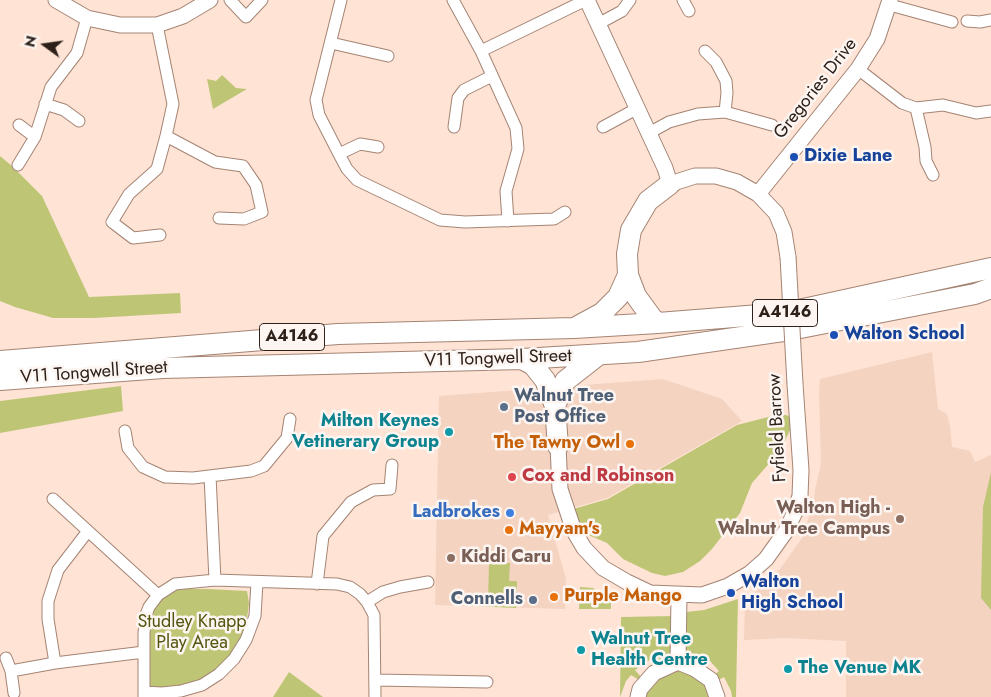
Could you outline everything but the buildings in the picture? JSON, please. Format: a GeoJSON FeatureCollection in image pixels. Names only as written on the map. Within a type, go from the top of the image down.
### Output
{"type":"FeatureCollection","features":[{"type":"Feature","properties":{"kind":"highway"},"geometry":{"type":"LineString","coordinates":[[658,323],[636,296],[628,275],[627,254],[631,230],[648,201],[670,184]]}},
{"type":"Feature","properties":{"kind":"highway","name":"V11 Tongwell Street"},"geometry":{"type":"LineString","coordinates":[[0,361],[338,334],[574,328],[785,313],[991,268]]}},
{"type":"Feature","properties":{"kind":"highway"},"geometry":{"type":"LineString","coordinates":[[574,328],[602,313],[618,297],[628,275]]}},
{"type":"Feature","properties":{"kind":"highway","name":"V11 Tongwell Street"},"geometry":{"type":"LineString","coordinates":[[0,380],[163,368],[597,356],[638,352],[790,330],[974,294],[991,288]]}},
{"type":"Feature","properties":{"kind":"highway"},"geometry":{"type":"LineString","coordinates":[[555,406],[565,381],[597,356]]}},
{"type":"Feature","properties":{"kind":"highway"},"geometry":{"type":"LineString","coordinates":[[522,359],[533,365],[545,380],[555,406],[558,446]]}},
{"type":"Feature","properties":{"kind":"street"},"geometry":{"type":"LineString","coordinates":[[56,0],[87,18],[120,25],[157,25],[183,16],[210,0]]}},
{"type":"Feature","properties":{"kind":"street"},"geometry":{"type":"LineString","coordinates":[[230,0],[246,16],[262,0]]}},
{"type":"Feature","properties":{"kind":"street"},"geometry":{"type":"LineString","coordinates":[[341,0],[316,100],[319,114],[339,154],[347,169],[357,180],[440,220],[465,222],[554,219],[565,212]]}},
{"type":"Feature","properties":{"kind":"street"},"geometry":{"type":"LineString","coordinates":[[453,0],[481,51],[516,128],[518,149],[506,191],[508,220]]}},
{"type":"Feature","properties":{"kind":"street"},"geometry":{"type":"LineString","coordinates":[[481,51],[587,0],[638,108],[665,168],[670,184]]}},
{"type":"Feature","properties":{"kind":"street"},"geometry":{"type":"LineString","coordinates":[[598,24],[622,11],[630,0]]}},
{"type":"Feature","properties":{"kind":"street"},"geometry":{"type":"LineString","coordinates":[[683,0],[689,11]]}},
{"type":"Feature","properties":{"kind":"street"},"geometry":{"type":"LineString","coordinates":[[890,2],[952,22]]}},
{"type":"Feature","properties":{"kind":"street","name":"Gregories Drive"},"geometry":{"type":"LineString","coordinates":[[758,194],[858,69],[877,39],[890,2]]}},
{"type":"Feature","properties":{"kind":"street"},"geometry":{"type":"LineString","coordinates":[[18,165],[35,138],[51,87],[77,53],[87,18]]}},
{"type":"Feature","properties":{"kind":"street"},"geometry":{"type":"LineString","coordinates":[[967,21],[980,22],[991,20]]}},
{"type":"Feature","properties":{"kind":"street"},"geometry":{"type":"LineString","coordinates":[[157,25],[173,104],[166,136],[157,169],[129,194],[112,222],[133,238],[160,235]]}},
{"type":"Feature","properties":{"kind":"street"},"geometry":{"type":"LineString","coordinates":[[330,43],[388,56]]}},
{"type":"Feature","properties":{"kind":"street"},"geometry":{"type":"LineString","coordinates":[[705,50],[716,62],[726,81],[728,93],[724,112]]}},
{"type":"Feature","properties":{"kind":"street"},"geometry":{"type":"LineString","coordinates":[[858,69],[902,103],[916,108],[943,105],[976,113],[991,112]]}},
{"type":"Feature","properties":{"kind":"street"},"geometry":{"type":"LineString","coordinates":[[454,127],[458,98],[464,90],[492,76]]}},
{"type":"Feature","properties":{"kind":"street"},"geometry":{"type":"LineString","coordinates":[[45,104],[64,110],[79,121]]}},
{"type":"Feature","properties":{"kind":"street"},"geometry":{"type":"LineString","coordinates":[[603,127],[638,108]]}},
{"type":"Feature","properties":{"kind":"street"},"geometry":{"type":"LineString","coordinates":[[916,108],[926,160],[934,175]]}},
{"type":"Feature","properties":{"kind":"street"},"geometry":{"type":"LineString","coordinates":[[649,133],[668,122],[698,114],[724,112],[772,125]]}},
{"type":"Feature","properties":{"kind":"street"},"geometry":{"type":"LineString","coordinates":[[19,125],[35,138]]}},
{"type":"Feature","properties":{"kind":"street"},"geometry":{"type":"LineString","coordinates":[[166,136],[215,162],[243,166],[256,185],[262,212],[244,219],[219,218]]}},
{"type":"Feature","properties":{"kind":"street"},"geometry":{"type":"LineString","coordinates":[[339,154],[360,144],[378,147]]}},
{"type":"Feature","properties":{"kind":"street","name":"Fyfield Barrow"},"geometry":{"type":"LineString","coordinates":[[558,446],[560,489],[574,531],[584,548],[602,568],[650,593],[702,594],[728,586],[749,574],[766,559],[786,531],[800,496],[801,470],[788,257],[784,232],[776,213],[758,194],[737,182],[716,176],[695,176],[670,184]]}},
{"type":"Feature","properties":{"kind":"street"},"geometry":{"type":"LineString","coordinates":[[125,431],[128,448],[143,467],[164,477],[193,478],[251,471],[264,466],[287,438],[290,419]]}},
{"type":"Feature","properties":{"kind":"street"},"geometry":{"type":"LineString","coordinates":[[317,584],[323,536],[351,502],[373,490],[390,489],[392,465]]}},
{"type":"Feature","properties":{"kind":"street"},"geometry":{"type":"LineString","coordinates":[[210,476],[215,580]]}},
{"type":"Feature","properties":{"kind":"street"},"geometry":{"type":"LineString","coordinates":[[53,499],[158,595]]}},
{"type":"Feature","properties":{"kind":"street"},"geometry":{"type":"LineString","coordinates":[[54,663],[48,619],[48,601],[58,570],[88,531]]}},
{"type":"Feature","properties":{"kind":"street"},"geometry":{"type":"LineString","coordinates":[[257,582],[255,616],[246,640],[234,659],[219,674],[202,685],[180,691],[144,695],[146,614],[158,595],[175,584],[215,580],[337,584],[350,587],[367,602],[374,615],[375,697]]}},
{"type":"Feature","properties":{"kind":"street"},"geometry":{"type":"LineString","coordinates":[[367,602],[384,592],[428,582]]}},
{"type":"Feature","properties":{"kind":"street"},"geometry":{"type":"LineString","coordinates":[[678,662],[679,595]]}},
{"type":"Feature","properties":{"kind":"street"},"geometry":{"type":"LineString","coordinates":[[11,670],[144,652]]}},
{"type":"Feature","properties":{"kind":"street"},"geometry":{"type":"LineString","coordinates":[[6,658],[11,670],[14,693]]}},
{"type":"Feature","properties":{"kind":"street"},"geometry":{"type":"LineString","coordinates":[[638,697],[640,689],[654,673],[678,662],[695,669],[711,680],[717,697]]}},
{"type":"Feature","properties":{"kind":"street"},"geometry":{"type":"LineString","coordinates":[[376,680],[487,682]]}},
{"type":"Feature","properties":{"kind":"shaded area","name":"Walton High - Walnut Tree Campus"},"geometry":{"type":"Polygon","coordinates":[[[932,352],[938,409],[947,414],[952,447],[970,451],[975,462],[991,455],[991,697],[846,697],[846,641],[785,638],[744,640],[745,602],[780,569],[802,538],[814,501],[821,464],[820,379],[932,352]]]}},
{"type":"Feature","properties":{"kind":"shaded area"},"geometry":{"type":"Polygon","coordinates":[[[663,379],[722,399],[742,421],[607,498],[548,515],[566,579],[565,609],[435,605],[439,396],[663,379]]]}},
{"type":"Feature","properties":{"kind":"green space"},"geometry":{"type":"Polygon","coordinates":[[[222,75],[236,88],[247,89],[213,109],[207,79],[216,81],[222,75]]]}},
{"type":"Feature","properties":{"kind":"green space"},"geometry":{"type":"Polygon","coordinates":[[[0,156],[42,196],[89,297],[180,293],[181,313],[94,318],[53,318],[0,301],[0,156]]]}},
{"type":"Feature","properties":{"kind":"green space"},"geometry":{"type":"Polygon","coordinates":[[[121,386],[123,411],[0,433],[0,401],[121,386]]]}},
{"type":"Feature","properties":{"kind":"green space"},"geometry":{"type":"Polygon","coordinates":[[[780,414],[790,416],[792,426],[780,451],[752,483],[740,513],[712,549],[700,561],[683,572],[665,576],[652,573],[623,559],[607,543],[586,534],[578,526],[570,510],[608,499],[737,425],[780,414]]]}},
{"type":"Feature","properties":{"kind":"green space"},"geometry":{"type":"Polygon","coordinates":[[[991,472],[991,610],[981,598],[983,507],[991,472]]]}},
{"type":"Feature","properties":{"kind":"green space"},"geometry":{"type":"Polygon","coordinates":[[[489,563],[510,563],[509,581],[517,581],[516,608],[472,606],[476,601],[488,602],[489,563]]]}},
{"type":"Feature","properties":{"kind":"green space"},"geometry":{"type":"Polygon","coordinates":[[[580,587],[593,588],[611,601],[611,609],[579,609],[580,587]]]}},
{"type":"Feature","properties":{"kind":"green space","name":"Studley Knapp Play Area"},"geometry":{"type":"Polygon","coordinates":[[[178,589],[247,591],[249,603],[246,626],[237,646],[224,664],[205,678],[170,689],[146,687],[148,625],[154,608],[164,596],[178,589]]]}},
{"type":"Feature","properties":{"kind":"green space"},"geometry":{"type":"Polygon","coordinates":[[[738,599],[736,697],[732,697],[724,677],[717,681],[714,675],[719,671],[710,661],[698,656],[695,662],[686,656],[686,612],[704,610],[738,599]]]}},
{"type":"Feature","properties":{"kind":"green space"},"geometry":{"type":"Polygon","coordinates":[[[674,616],[671,655],[661,664],[657,655],[635,670],[641,677],[639,680],[631,675],[626,681],[620,697],[621,617],[674,616]]]}},
{"type":"Feature","properties":{"kind":"green space"},"geometry":{"type":"Polygon","coordinates":[[[679,670],[699,676],[712,697],[644,697],[657,677],[679,670]]]}},
{"type":"Feature","properties":{"kind":"green space"},"geometry":{"type":"Polygon","coordinates":[[[289,672],[323,697],[273,697],[289,672]]]}},
{"type":"Feature","properties":{"kind":"place","name":"Dixie Lane"},"geometry":{"type":"Point","coordinates":[794,157]}},
{"type":"Feature","properties":{"kind":"place","name":"Walton School"},"geometry":{"type":"Point","coordinates":[834,335]}},
{"type":"Feature","properties":{"kind":"place","name":"Walnut Tree Post Office"},"geometry":{"type":"Point","coordinates":[504,407]}},
{"type":"Feature","properties":{"kind":"place","name":"Milton Keynes Vetinerary Group"},"geometry":{"type":"Point","coordinates":[449,432]}},
{"type":"Feature","properties":{"kind":"place","name":"The Tawny Owl"},"geometry":{"type":"Point","coordinates":[630,444]}},
{"type":"Feature","properties":{"kind":"place","name":"Cox and Robinson"},"geometry":{"type":"Point","coordinates":[512,477]}},
{"type":"Feature","properties":{"kind":"place","name":"Ladbrokes"},"geometry":{"type":"Point","coordinates":[510,513]}},
{"type":"Feature","properties":{"kind":"place","name":"Walton High - Walnut Tree Campus"},"geometry":{"type":"Point","coordinates":[900,519]}},
{"type":"Feature","properties":{"kind":"place","name":"Mayyam's"},"geometry":{"type":"Point","coordinates":[509,530]}},
{"type":"Feature","properties":{"kind":"place","name":"Kiddi Caru"},"geometry":{"type":"Point","coordinates":[451,558]}},
{"type":"Feature","properties":{"kind":"place","name":"Walton High School"},"geometry":{"type":"Point","coordinates":[731,593]}},
{"type":"Feature","properties":{"kind":"place","name":"Purple Mango"},"geometry":{"type":"Point","coordinates":[554,597]}},
{"type":"Feature","properties":{"kind":"place","name":"Connells"},"geometry":{"type":"Point","coordinates":[533,600]}},
{"type":"Feature","properties":{"kind":"place","name":"Walnut Tree Health Centre"},"geometry":{"type":"Point","coordinates":[581,650]}},
{"type":"Feature","properties":{"kind":"place","name":"The Venue MK"},"geometry":{"type":"Point","coordinates":[788,669]}}]}
